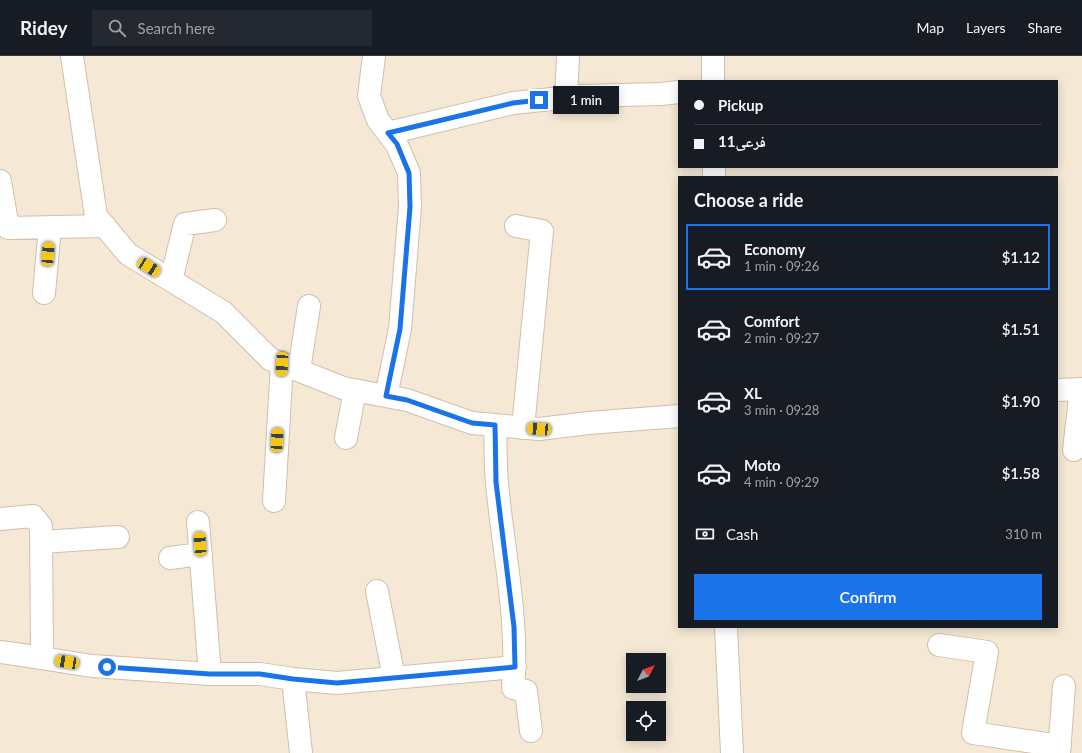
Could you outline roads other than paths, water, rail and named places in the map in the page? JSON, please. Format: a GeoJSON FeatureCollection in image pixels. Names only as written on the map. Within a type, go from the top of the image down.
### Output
{"type":"FeatureCollection","features":[{"type":"Feature","properties":{"kind":"street"},"geometry":{"type":"LineString","coordinates":[[72,56],[96,216],[128,254],[223,312],[270,359],[343,388],[407,400],[472,423],[539,429],[589,423],[678,416]]}},
{"type":"Feature","properties":{"kind":"street"},"geometry":{"type":"LineString","coordinates":[[374,56],[369,96],[378,120],[397,144],[409,173],[410,207],[400,329],[386,396]]}},
{"type":"Feature","properties":{"kind":"street"},"geometry":{"type":"LineString","coordinates":[[566,98],[568,56]]}},
{"type":"Feature","properties":{"kind":"street"},"geometry":{"type":"LineString","coordinates":[[713,56],[713,80]]}},
{"type":"Feature","properties":{"kind":"street"},"geometry":{"type":"LineString","coordinates":[[388,133],[513,103],[580,96],[661,94],[678,92]]}},
{"type":"Feature","properties":{"kind":"street"},"geometry":{"type":"LineString","coordinates":[[0,181],[8,228],[105,226]]}},
{"type":"Feature","properties":{"kind":"street"},"geometry":{"type":"LineString","coordinates":[[171,280],[185,224],[215,220]]}},
{"type":"Feature","properties":{"kind":"street"},"geometry":{"type":"LineString","coordinates":[[516,226],[542,231],[523,428]]}},
{"type":"Feature","properties":{"kind":"street"},"geometry":{"type":"LineString","coordinates":[[44,293],[50,227]]}},
{"type":"Feature","properties":{"kind":"street"},"geometry":{"type":"LineString","coordinates":[[274,501],[290,367],[310,306]]}},
{"type":"Feature","properties":{"kind":"street"},"geometry":{"type":"LineString","coordinates":[[1058,390],[1081,389],[1074,450]]}},
{"type":"Feature","properties":{"kind":"street"},"geometry":{"type":"LineString","coordinates":[[346,438],[355,390]]}},
{"type":"Feature","properties":{"kind":"street"},"geometry":{"type":"LineString","coordinates":[[495,425],[496,482],[514,627],[514,688],[526,691],[531,731]]}},
{"type":"Feature","properties":{"kind":"street"},"geometry":{"type":"LineString","coordinates":[[0,519],[33,516],[41,526],[42,658]]}},
{"type":"Feature","properties":{"kind":"street"},"geometry":{"type":"LineString","coordinates":[[198,522],[210,674]]}},
{"type":"Feature","properties":{"kind":"street"},"geometry":{"type":"LineString","coordinates":[[41,542],[118,537]]}},
{"type":"Feature","properties":{"kind":"street"},"geometry":{"type":"LineString","coordinates":[[170,558],[200,554]]}},
{"type":"Feature","properties":{"kind":"street"},"geometry":{"type":"LineString","coordinates":[[377,591],[394,678]]}},
{"type":"Feature","properties":{"kind":"street"},"geometry":{"type":"LineString","coordinates":[[726,628],[732,753]]}},
{"type":"Feature","properties":{"kind":"street"},"geometry":{"type":"LineString","coordinates":[[939,645],[987,652],[973,733],[1059,750],[1064,686]]}},
{"type":"Feature","properties":{"kind":"street"},"geometry":{"type":"LineString","coordinates":[[0,652],[92,666],[210,674],[260,674],[337,683],[515,667]]}},
{"type":"Feature","properties":{"kind":"street"},"geometry":{"type":"LineString","coordinates":[[293,679],[301,753]]}}]}
